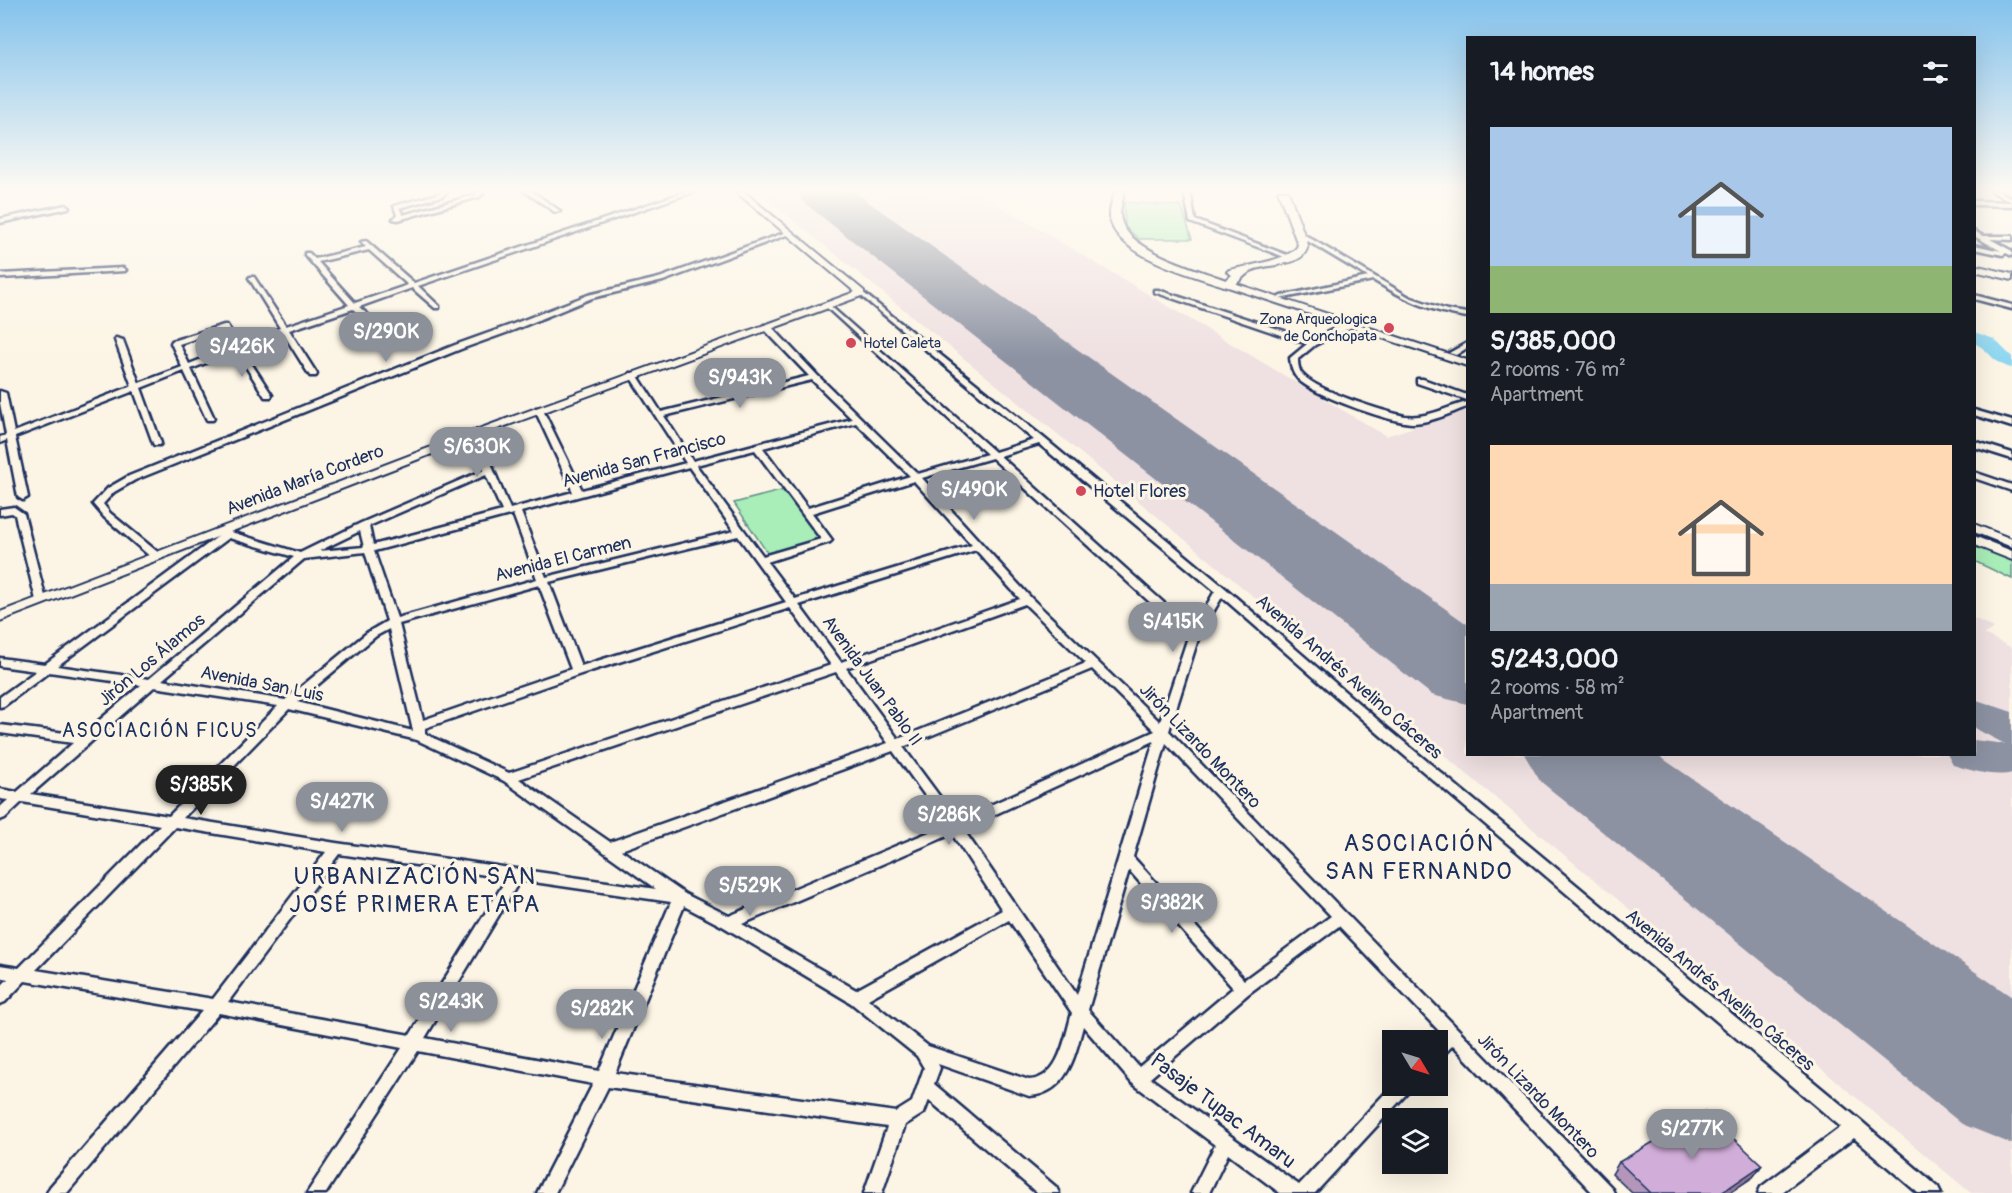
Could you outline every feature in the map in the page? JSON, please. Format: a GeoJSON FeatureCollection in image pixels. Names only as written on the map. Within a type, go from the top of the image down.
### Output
{"type":"FeatureCollection","features":[{"type":"Feature","properties":{"kind":"highway"},"geometry":{"type":"LineString","coordinates":[[1141,247],[1175,266],[1228,284],[1245,271]]}},
{"type":"Feature","properties":{"kind":"highway"},"geometry":{"type":"LineString","coordinates":[[1202,275],[1245,271],[1292,258],[1302,250],[1301,247]]}},
{"type":"Feature","properties":{"kind":"highway"},"geometry":{"type":"LineString","coordinates":[[1976,268],[2012,277]]}},
{"type":"Feature","properties":{"kind":"street"},"geometry":{"type":"LineString","coordinates":[[0,440],[283,330],[528,247]]}},
{"type":"Feature","properties":{"kind":"street"},"geometry":{"type":"LineString","coordinates":[[156,556],[107,515],[98,504],[101,498],[111,490],[132,478],[511,328],[549,310],[590,296],[670,278],[753,247]]}},
{"type":"Feature","properties":{"kind":"street","name":"Avenida Andrés Avelino Cáceres"},"geometry":{"type":"LineString","coordinates":[[805,247],[1221,590],[1392,739],[1932,1193]]}},
{"type":"Feature","properties":{"kind":"street"},"geometry":{"type":"LineString","coordinates":[[1261,247],[1292,258]]}},
{"type":"Feature","properties":{"kind":"street"},"geometry":{"type":"LineString","coordinates":[[1321,247],[1407,298],[1466,320]]}},
{"type":"Feature","properties":{"kind":"street"},"geometry":{"type":"LineString","coordinates":[[1976,247],[2012,254]]}},
{"type":"Feature","properties":{"kind":"street"},"geometry":{"type":"LineString","coordinates":[[1999,247],[2012,254]]}},
{"type":"Feature","properties":{"kind":"street"},"geometry":{"type":"LineString","coordinates":[[313,261],[371,248],[437,307]]}},
{"type":"Feature","properties":{"kind":"street"},"geometry":{"type":"LineString","coordinates":[[307,254],[353,305],[392,340]]}},
{"type":"Feature","properties":{"kind":"street"},"geometry":{"type":"LineString","coordinates":[[0,276],[123,270]]}},
{"type":"Feature","properties":{"kind":"street"},"geometry":{"type":"LineString","coordinates":[[252,278],[313,374]]}},
{"type":"Feature","properties":{"kind":"street"},"geometry":{"type":"LineString","coordinates":[[1281,298],[1375,278]]}},
{"type":"Feature","properties":{"kind":"street"},"geometry":{"type":"LineString","coordinates":[[1228,284],[1281,298],[1466,363]]}},
{"type":"Feature","properties":{"kind":"street"},"geometry":{"type":"LineString","coordinates":[[1228,284],[1466,358]]}},
{"type":"Feature","properties":{"kind":"street"},"geometry":{"type":"LineString","coordinates":[[1156,291],[1312,343]]}},
{"type":"Feature","properties":{"kind":"street","name":"Avenida María Cordero"},"geometry":{"type":"LineString","coordinates":[[0,617],[156,556],[223,533],[477,433],[861,293]]}},
{"type":"Feature","properties":{"kind":"street"},"geometry":{"type":"LineString","coordinates":[[1976,298],[2012,307]]}},
{"type":"Feature","properties":{"kind":"street"},"geometry":{"type":"LineString","coordinates":[[827,305],[1194,636]]}},
{"type":"Feature","properties":{"kind":"street"},"geometry":{"type":"LineString","coordinates":[[1446,312],[1466,315]]}},
{"type":"Feature","properties":{"kind":"street"},"geometry":{"type":"LineString","coordinates":[[1352,323],[1312,343],[1294,358],[1299,377],[1327,392],[1411,421],[1466,404]]}},
{"type":"Feature","properties":{"kind":"street"},"geometry":{"type":"LineString","coordinates":[[210,418],[175,343],[224,327],[268,395]]}},
{"type":"Feature","properties":{"kind":"street","name":"Jirón Lizardo Montero"},"geometry":{"type":"LineString","coordinates":[[767,327],[814,377],[916,477],[1027,600],[1163,732],[1605,1193]]}},
{"type":"Feature","properties":{"kind":"street"},"geometry":{"type":"LineString","coordinates":[[118,340],[157,443]]}},
{"type":"Feature","properties":{"kind":"street"},"geometry":{"type":"LineString","coordinates":[[1453,353],[1466,346]]}},
{"type":"Feature","properties":{"kind":"street","name":"Avenida Juan Pablo II"},"geometry":{"type":"LineString","coordinates":[[633,375],[691,464],[955,826],[1011,912],[1080,1010]]}},
{"type":"Feature","properties":{"kind":"street"},"geometry":{"type":"LineString","coordinates":[[660,415],[814,377]]}},
{"type":"Feature","properties":{"kind":"street"},"geometry":{"type":"LineString","coordinates":[[1420,381],[1466,398]]}},
{"type":"Feature","properties":{"kind":"street"},"geometry":{"type":"LineString","coordinates":[[3,393],[23,497]]}},
{"type":"Feature","properties":{"kind":"street"},"geometry":{"type":"LineString","coordinates":[[539,410],[579,494]]}},
{"type":"Feature","properties":{"kind":"street"},"geometry":{"type":"LineString","coordinates":[[1976,413],[2012,424]]}},
{"type":"Feature","properties":{"kind":"street","name":"Avenida San Francisco"},"geometry":{"type":"LineString","coordinates":[[301,556],[369,549],[857,420]]}},
{"type":"Feature","properties":{"kind":"street"},"geometry":{"type":"LineString","coordinates":[[477,433],[489,471],[512,511],[577,672]]}},
{"type":"Feature","properties":{"kind":"street"},"geometry":{"type":"LineString","coordinates":[[807,512],[916,477],[1042,441]]}},
{"type":"Feature","properties":{"kind":"street"},"geometry":{"type":"LineString","coordinates":[[1976,445],[2012,456]]}},
{"type":"Feature","properties":{"kind":"street"},"geometry":{"type":"LineString","coordinates":[[758,447],[827,540],[762,560]]}},
{"type":"Feature","properties":{"kind":"street","name":"Jirón Los Álamos"},"geometry":{"type":"LineString","coordinates":[[0,815],[84,740],[301,556],[364,525],[489,471]]}},
{"type":"Feature","properties":{"kind":"street"},"geometry":{"type":"LineString","coordinates":[[1976,476],[2012,488]]}},
{"type":"Feature","properties":{"kind":"street"},"geometry":{"type":"LineString","coordinates":[[0,512],[14,510],[19,514],[41,600]]}},
{"type":"Feature","properties":{"kind":"street"},"geometry":{"type":"LineString","coordinates":[[364,525],[369,549],[393,622],[420,731],[577,672],[977,546]]}},
{"type":"Feature","properties":{"kind":"street"},"geometry":{"type":"LineString","coordinates":[[1976,529],[2012,543]]}},
{"type":"Feature","properties":{"kind":"street","name":"Avenida El Carmen"},"geometry":{"type":"LineString","coordinates":[[0,997],[287,704],[372,634],[393,622],[542,581],[741,532]]}},
{"type":"Feature","properties":{"kind":"street"},"geometry":{"type":"LineString","coordinates":[[0,703],[48,669],[223,533],[301,556]]}},
{"type":"Feature","properties":{"kind":"street"},"geometry":{"type":"LineString","coordinates":[[1976,541],[2012,556]]}},
{"type":"Feature","properties":{"kind":"street"},"geometry":{"type":"LineString","coordinates":[[0,794],[336,848],[680,898],[729,923],[856,998],[923,1051],[1006,1081],[1039,1089],[1052,1081],[1065,1062],[1125,857],[1194,636],[1221,590]]}},
{"type":"Feature","properties":{"kind":"street"},"geometry":{"type":"LineString","coordinates":[[508,778],[838,667],[1027,600]]}},
{"type":"Feature","properties":{"kind":"street","name":"Avenida San Luis"},"geometry":{"type":"LineString","coordinates":[[0,662],[287,704],[420,731],[508,778],[680,898]]}},
{"type":"Feature","properties":{"kind":"street"},"geometry":{"type":"LineString","coordinates":[[610,848],[896,745],[1092,665]]}},
{"type":"Feature","properties":{"kind":"street"},"geometry":{"type":"LineString","coordinates":[[0,729],[84,740]]}},
{"type":"Feature","properties":{"kind":"street"},"geometry":{"type":"LineString","coordinates":[[729,923],[955,826],[1163,732]]}},
{"type":"Feature","properties":{"kind":"street"},"geometry":{"type":"LineString","coordinates":[[56,1193],[216,1006],[336,848]]}},
{"type":"Feature","properties":{"kind":"street"},"geometry":{"type":"LineString","coordinates":[[1125,857],[1243,989]]}},
{"type":"Feature","properties":{"kind":"street"},"geometry":{"type":"LineString","coordinates":[[316,1193],[414,1043],[517,874]]}},
{"type":"Feature","properties":{"kind":"street"},"geometry":{"type":"LineString","coordinates":[[546,1193],[604,1079],[680,898]]}},
{"type":"Feature","properties":{"kind":"street"},"geometry":{"type":"LineString","coordinates":[[856,998],[1011,912]]}},
{"type":"Feature","properties":{"kind":"street"},"geometry":{"type":"LineString","coordinates":[[1138,1078],[1243,989],[1339,918]]}},
{"type":"Feature","properties":{"kind":"street"},"geometry":{"type":"LineString","coordinates":[[0,971],[216,1006],[604,1079],[898,1120]]}},
{"type":"Feature","properties":{"kind":"street","name":"Pasaje Tupac Amaru"},"geometry":{"type":"LineString","coordinates":[[1080,1010],[1138,1078],[1295,1193]]}},
{"type":"Feature","properties":{"kind":"street"},"geometry":{"type":"LineString","coordinates":[[1448,1039],[1452,1035]]}},
{"type":"Feature","properties":{"kind":"street"},"geometry":{"type":"LineString","coordinates":[[873,1193],[898,1120],[918,1107],[926,1087],[932,1068],[923,1051]]}},
{"type":"Feature","properties":{"kind":"street"},"geometry":{"type":"LineString","coordinates":[[926,1087],[1050,1193]]}},
{"type":"Feature","properties":{"kind":"street"},"geometry":{"type":"LineString","coordinates":[[1303,1193],[1394,1096]]}},
{"type":"Feature","properties":{"kind":"street"},"geometry":{"type":"LineString","coordinates":[[1767,1193],[1856,1127]]}},
{"type":"Feature","properties":{"kind":"street"},"geometry":{"type":"LineString","coordinates":[[1200,1193],[1225,1143]]}},
{"type":"Feature","properties":{"kind":"shaded area"},"geometry":{"type":"Polygon","coordinates":[[[826,247],[1068,247],[1386,436],[1466,410],[1466,756],[1976,756],[1976,619],[1994,628],[1984,634],[2012,648],[2012,1193],[1971,1193],[1065,440],[826,247]]]}},
{"type":"Feature","properties":{"kind":"green space"},"geometry":{"type":"Polygon","coordinates":[[[784,490],[821,539],[768,554],[734,503],[784,490]]]}},
{"type":"Feature","properties":{"kind":"green space"},"geometry":{"type":"Polygon","coordinates":[[[1976,545],[2012,560],[2012,579],[1976,562],[1976,545]]]}},
{"type":"Feature","properties":{"kind":"building"},"geometry":{"type":"Polygon","coordinates":[[[1705,1112],[1762,1165],[1721,1193],[1651,1193],[1619,1162],[1705,1112]]]}},
{"type":"Feature","properties":{"kind":"waterway"},"geometry":{"type":"LineString","coordinates":[[1976,338],[1988,343],[2004,360],[2012,363]]}},
{"type":"Feature","properties":{"kind":"taxiway"},"geometry":{"type":"LineString","coordinates":[[1976,714],[1995,720],[2012,732]]}},
{"type":"Feature","properties":{"kind":"taxiway"},"geometry":{"type":"LineString","coordinates":[[1976,755],[2004,760],[2012,758]]}},
{"type":"Feature","properties":{"kind":"taxiway"},"geometry":{"type":"LineString","coordinates":[[1621,756],[1624,775],[1645,805]]}},
{"type":"Feature","properties":{"kind":"runway"},"geometry":{"type":"LineString","coordinates":[[896,247],[1466,671]]}},
{"type":"Feature","properties":{"kind":"runway"},"geometry":{"type":"LineString","coordinates":[[1581,756],[2012,1078]]}},
{"type":"Feature","properties":{"kind":"place","name":"Zona Arqueologica de Conchopata"},"geometry":{"type":"Point","coordinates":[1389,328]}},
{"type":"Feature","properties":{"kind":"place","name":"Hotel Caleta"},"geometry":{"type":"Point","coordinates":[851,343]}},
{"type":"Feature","properties":{"kind":"place","name":"Hotel Flores"},"geometry":{"type":"Point","coordinates":[1081,491]}},
{"type":"Feature","properties":{"kind":"district","name":"ASOCIACIÓN FICUS"},"geometry":{"type":"Point","coordinates":[160,730]}},
{"type":"Feature","properties":{"kind":"district","name":"ASOCIACIÓN SAN FERNANDO"},"geometry":{"type":"Point","coordinates":[1419,857]}},
{"type":"Feature","properties":{"kind":"district","name":"URBANIZACIÓN SAN JOSÉ PRIMERA ETAPA"},"geometry":{"type":"Point","coordinates":[415,890]}}]}
